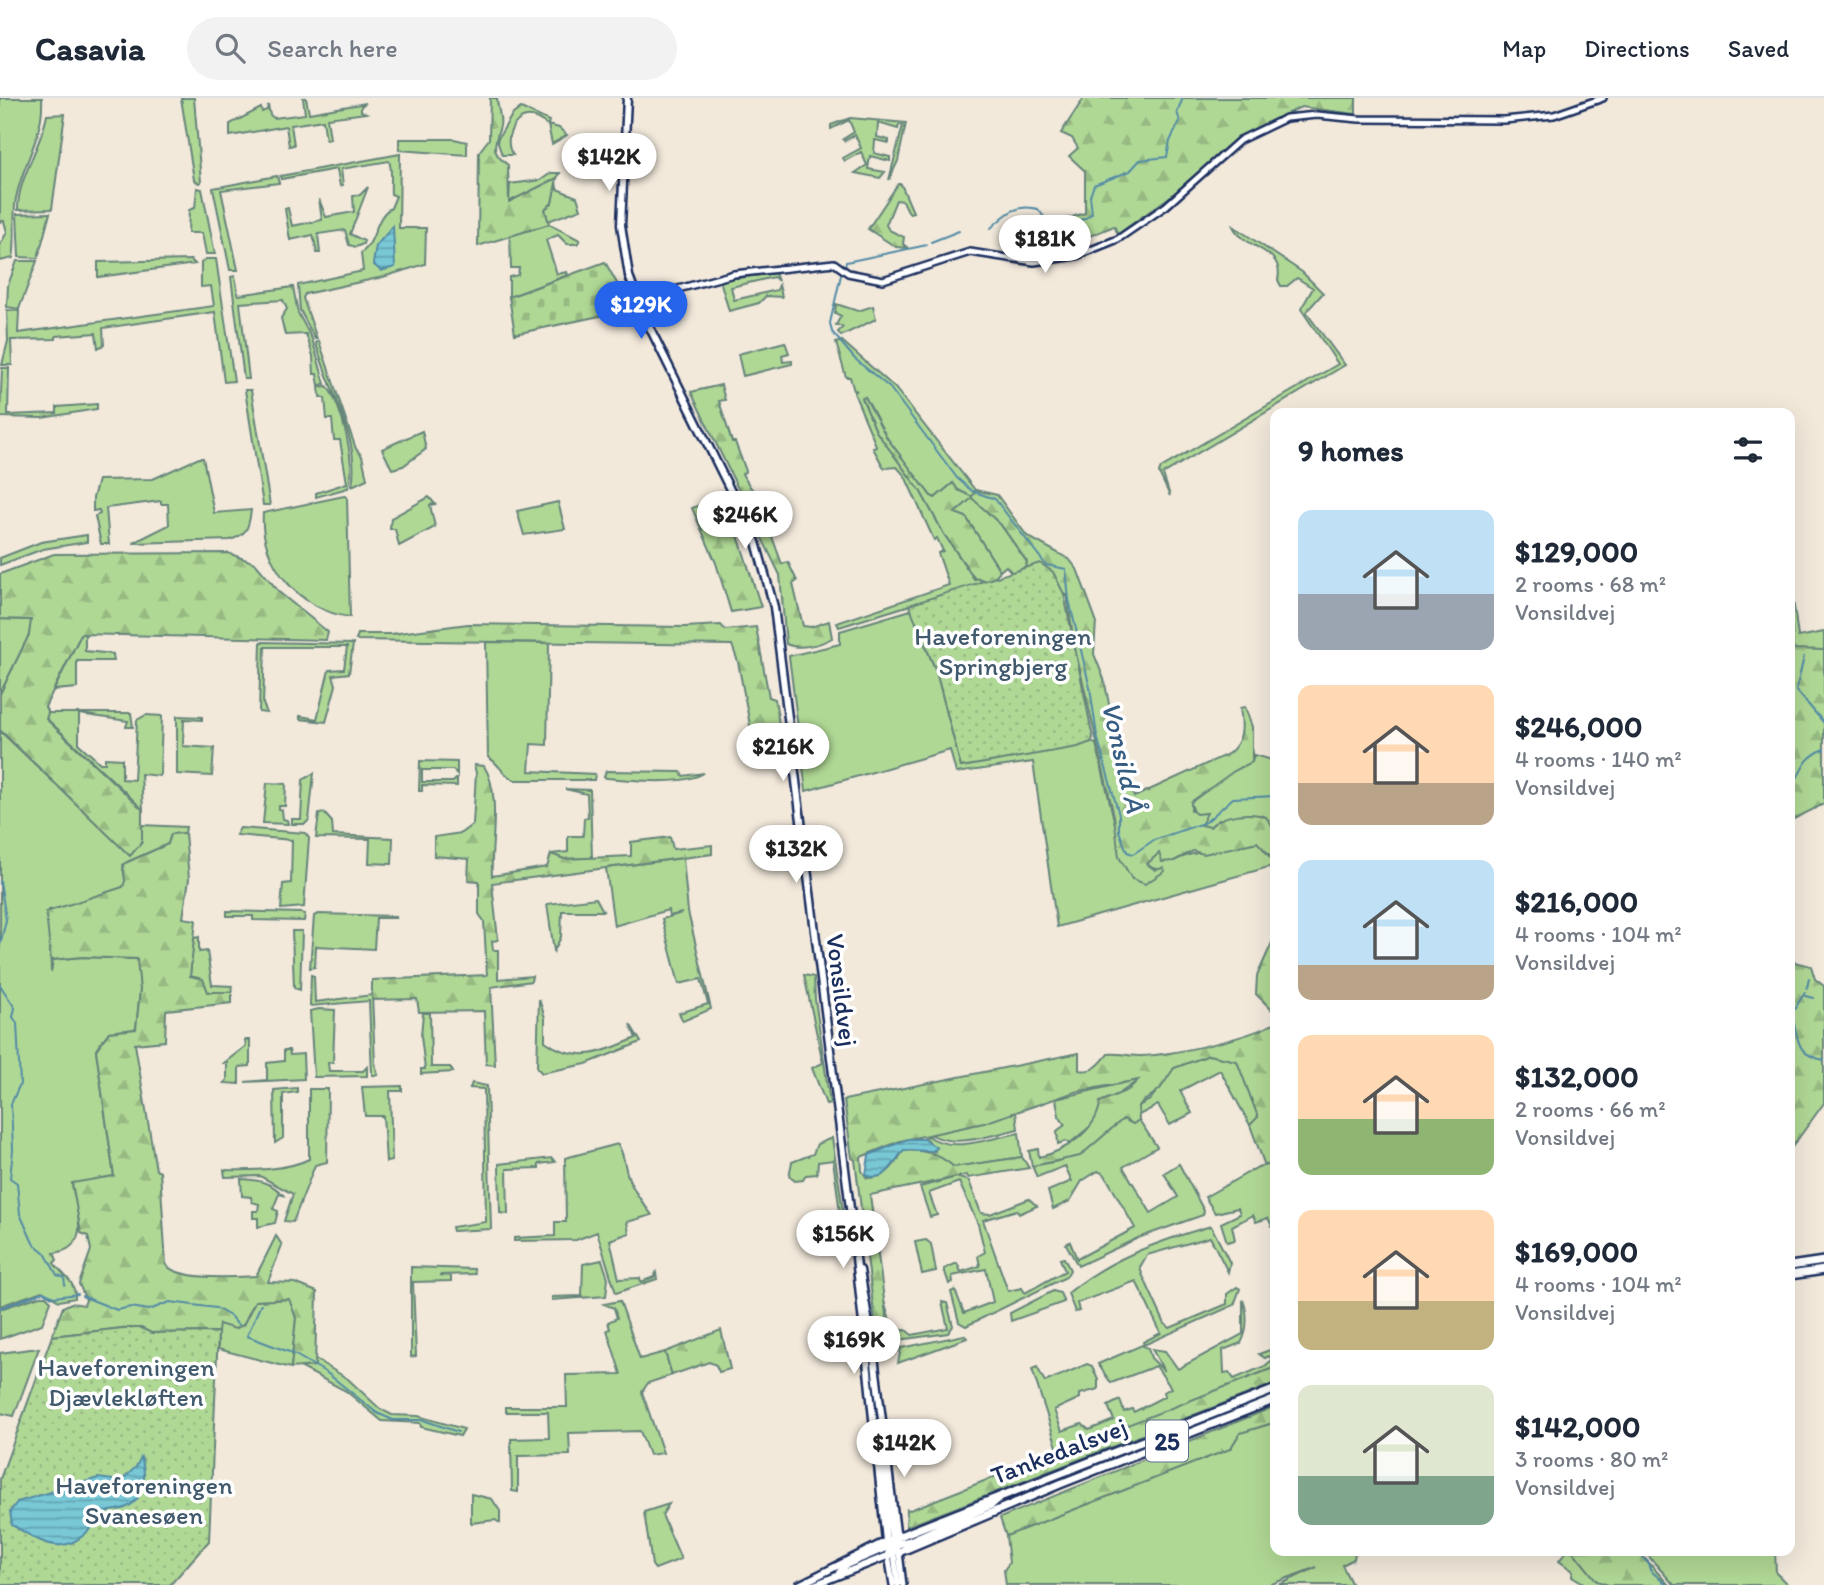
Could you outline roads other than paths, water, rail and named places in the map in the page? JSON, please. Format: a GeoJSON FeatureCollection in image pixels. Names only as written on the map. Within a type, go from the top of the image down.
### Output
{"type":"FeatureCollection","features":[{"type":"Feature","properties":{"kind":"highway"},"geometry":{"type":"LineString","coordinates":[[1795,1265],[1824,1261]]}},
{"type":"Feature","properties":{"kind":"highway"},"geometry":{"type":"LineString","coordinates":[[1795,1274],[1824,1270]]}},
{"type":"Feature","properties":{"kind":"highway","name":"Tankedalsvej"},"geometry":{"type":"LineString","coordinates":[[893,1546],[1002,1495],[1270,1392]]}},
{"type":"Feature","properties":{"kind":"highway","name":"Tankedalsvej"},"geometry":{"type":"LineString","coordinates":[[893,1546],[1270,1401]]}},
{"type":"Feature","properties":{"kind":"main road","name":"Vonsildvej"},"geometry":{"type":"LineString","coordinates":[[627,98],[621,225],[627,271],[637,300],[752,534],[769,579],[855,1248],[873,1348],[893,1546]]}},
{"type":"Feature","properties":{"kind":"main road","name":"Vonsildvej"},"geometry":{"type":"LineString","coordinates":[[855,1248],[874,1429],[881,1453],[893,1546]]}},
{"type":"Feature","properties":{"kind":"main road"},"geometry":{"type":"LineString","coordinates":[[858,1290],[867,1340],[873,1348]]}},
{"type":"Feature","properties":{"kind":"main road"},"geometry":{"type":"LineString","coordinates":[[864,1349],[870,1355],[881,1416]]}},
{"type":"Feature","properties":{"kind":"main road"},"geometry":{"type":"LineString","coordinates":[[814,1585],[893,1546]]}},
{"type":"Feature","properties":{"kind":"main road"},"geometry":{"type":"LineString","coordinates":[[799,1585],[893,1546]]}},
{"type":"Feature","properties":{"kind":"street"},"geometry":{"type":"LineString","coordinates":[[637,300],[718,277],[771,269],[834,263],[848,274],[883,280],[970,252],[1034,262],[1076,256],[1122,236],[1166,206],[1240,140],[1286,118],[1317,115],[1359,119],[1517,120],[1553,115],[1603,98]]}},
{"type":"Feature","properties":{"kind":"street"},"geometry":{"type":"LineString","coordinates":[[892,1585],[893,1546]]}},
{"type":"Feature","properties":{"kind":"street"},"geometry":{"type":"LineString","coordinates":[[893,1546],[901,1585]]}},
{"type":"Feature","properties":{"kind":"water"},"geometry":{"type":"Polygon","coordinates":[[[393,226],[395,267],[381,271],[373,264],[376,246],[393,226]]]}},
{"type":"Feature","properties":{"kind":"water"},"geometry":{"type":"Polygon","coordinates":[[[908,1139],[924,1139],[937,1148],[932,1151],[904,1150],[884,1174],[879,1177],[866,1175],[869,1155],[908,1139]]]}},
{"type":"Feature","properties":{"kind":"water"},"geometry":{"type":"Polygon","coordinates":[[[141,1457],[144,1479],[137,1499],[125,1508],[107,1512],[74,1541],[62,1545],[49,1544],[12,1525],[10,1512],[17,1502],[98,1478],[121,1481],[136,1467],[141,1457]]]}},
{"type":"Feature","properties":{"kind":"waterway","name":"Vonsild Å"},"geometry":{"type":"LineString","coordinates":[[991,228],[1007,214],[1024,207],[1038,209],[1047,221],[1071,222],[1088,217],[1092,213],[1090,196],[1094,185],[1130,171],[1140,160],[1167,157],[1170,141],[1180,121],[1177,112],[1183,98]]}},
{"type":"Feature","properties":{"kind":"waterway","name":"Vonsild Å"},"geometry":{"type":"LineString","coordinates":[[931,242],[959,231]]}},
{"type":"Feature","properties":{"kind":"waterway","name":"Vonsild Å"},"geometry":{"type":"LineString","coordinates":[[845,266],[846,262],[927,245]]}},
{"type":"Feature","properties":{"kind":"waterway","name":"Vonsild Å"},"geometry":{"type":"LineString","coordinates":[[841,275],[830,323],[832,332],[855,359],[890,388],[957,478],[972,491],[995,499],[1046,565],[1066,569],[1069,600],[1090,688],[1097,736],[1119,815],[1119,831],[1127,852],[1133,854],[1154,840],[1206,822],[1233,798],[1270,796]]}},
{"type":"Feature","properties":{"kind":"waterway"},"geometry":{"type":"LineString","coordinates":[[1804,657],[1796,690],[1824,723]]}},
{"type":"Feature","properties":{"kind":"waterway"},"geometry":{"type":"LineString","coordinates":[[1795,781],[1810,758],[1824,749]]}},
{"type":"Feature","properties":{"kind":"waterway"},"geometry":{"type":"LineString","coordinates":[[0,881],[6,920],[0,945]]}},
{"type":"Feature","properties":{"kind":"waterway"},"geometry":{"type":"LineString","coordinates":[[1807,988],[1809,978]]}},
{"type":"Feature","properties":{"kind":"waterway"},"geometry":{"type":"LineString","coordinates":[[0,985],[15,1008],[13,1017],[17,1023],[20,1084],[11,1104],[13,1150],[10,1178],[17,1183],[20,1214],[33,1243],[45,1253],[57,1275],[64,1277],[65,1285]]}},
{"type":"Feature","properties":{"kind":"waterway"},"geometry":{"type":"LineString","coordinates":[[1795,1008],[1805,992]]}},
{"type":"Feature","properties":{"kind":"waterway"},"geometry":{"type":"LineString","coordinates":[[1805,996],[1814,998]]}},
{"type":"Feature","properties":{"kind":"waterway"},"geometry":{"type":"LineString","coordinates":[[1795,1027],[1802,1049],[1807,1054],[1824,1060]]}},
{"type":"Feature","properties":{"kind":"waterway"},"geometry":{"type":"LineString","coordinates":[[0,1308],[43,1292],[54,1297],[78,1294]]}},
{"type":"Feature","properties":{"kind":"waterway"},"geometry":{"type":"LineString","coordinates":[[82,1296],[117,1310],[131,1307],[149,1310],[170,1302],[216,1308],[230,1316],[238,1325]]}},
{"type":"Feature","properties":{"kind":"waterway"},"geometry":{"type":"LineString","coordinates":[[261,1304],[247,1336],[292,1353],[327,1373],[377,1413],[393,1420],[423,1420],[458,1432]]}},
{"type":"Feature","properties":{"kind":"waterway"},"geometry":{"type":"LineString","coordinates":[[1642,1556],[1649,1564],[1650,1570],[1667,1585]]}},
{"type":"Feature","properties":{"kind":"park label","name":"Haveforeningen Springbjerg"},"geometry":{"type":"Point","coordinates":[1003,651]}},
{"type":"Feature","properties":{"kind":"park label","name":"Haveforeningen Djævlekløften"},"geometry":{"type":"Point","coordinates":[126,1382]}},
{"type":"Feature","properties":{"kind":"park label","name":"Haveforeningen Svanesøen"},"geometry":{"type":"Point","coordinates":[144,1500]}}]}
